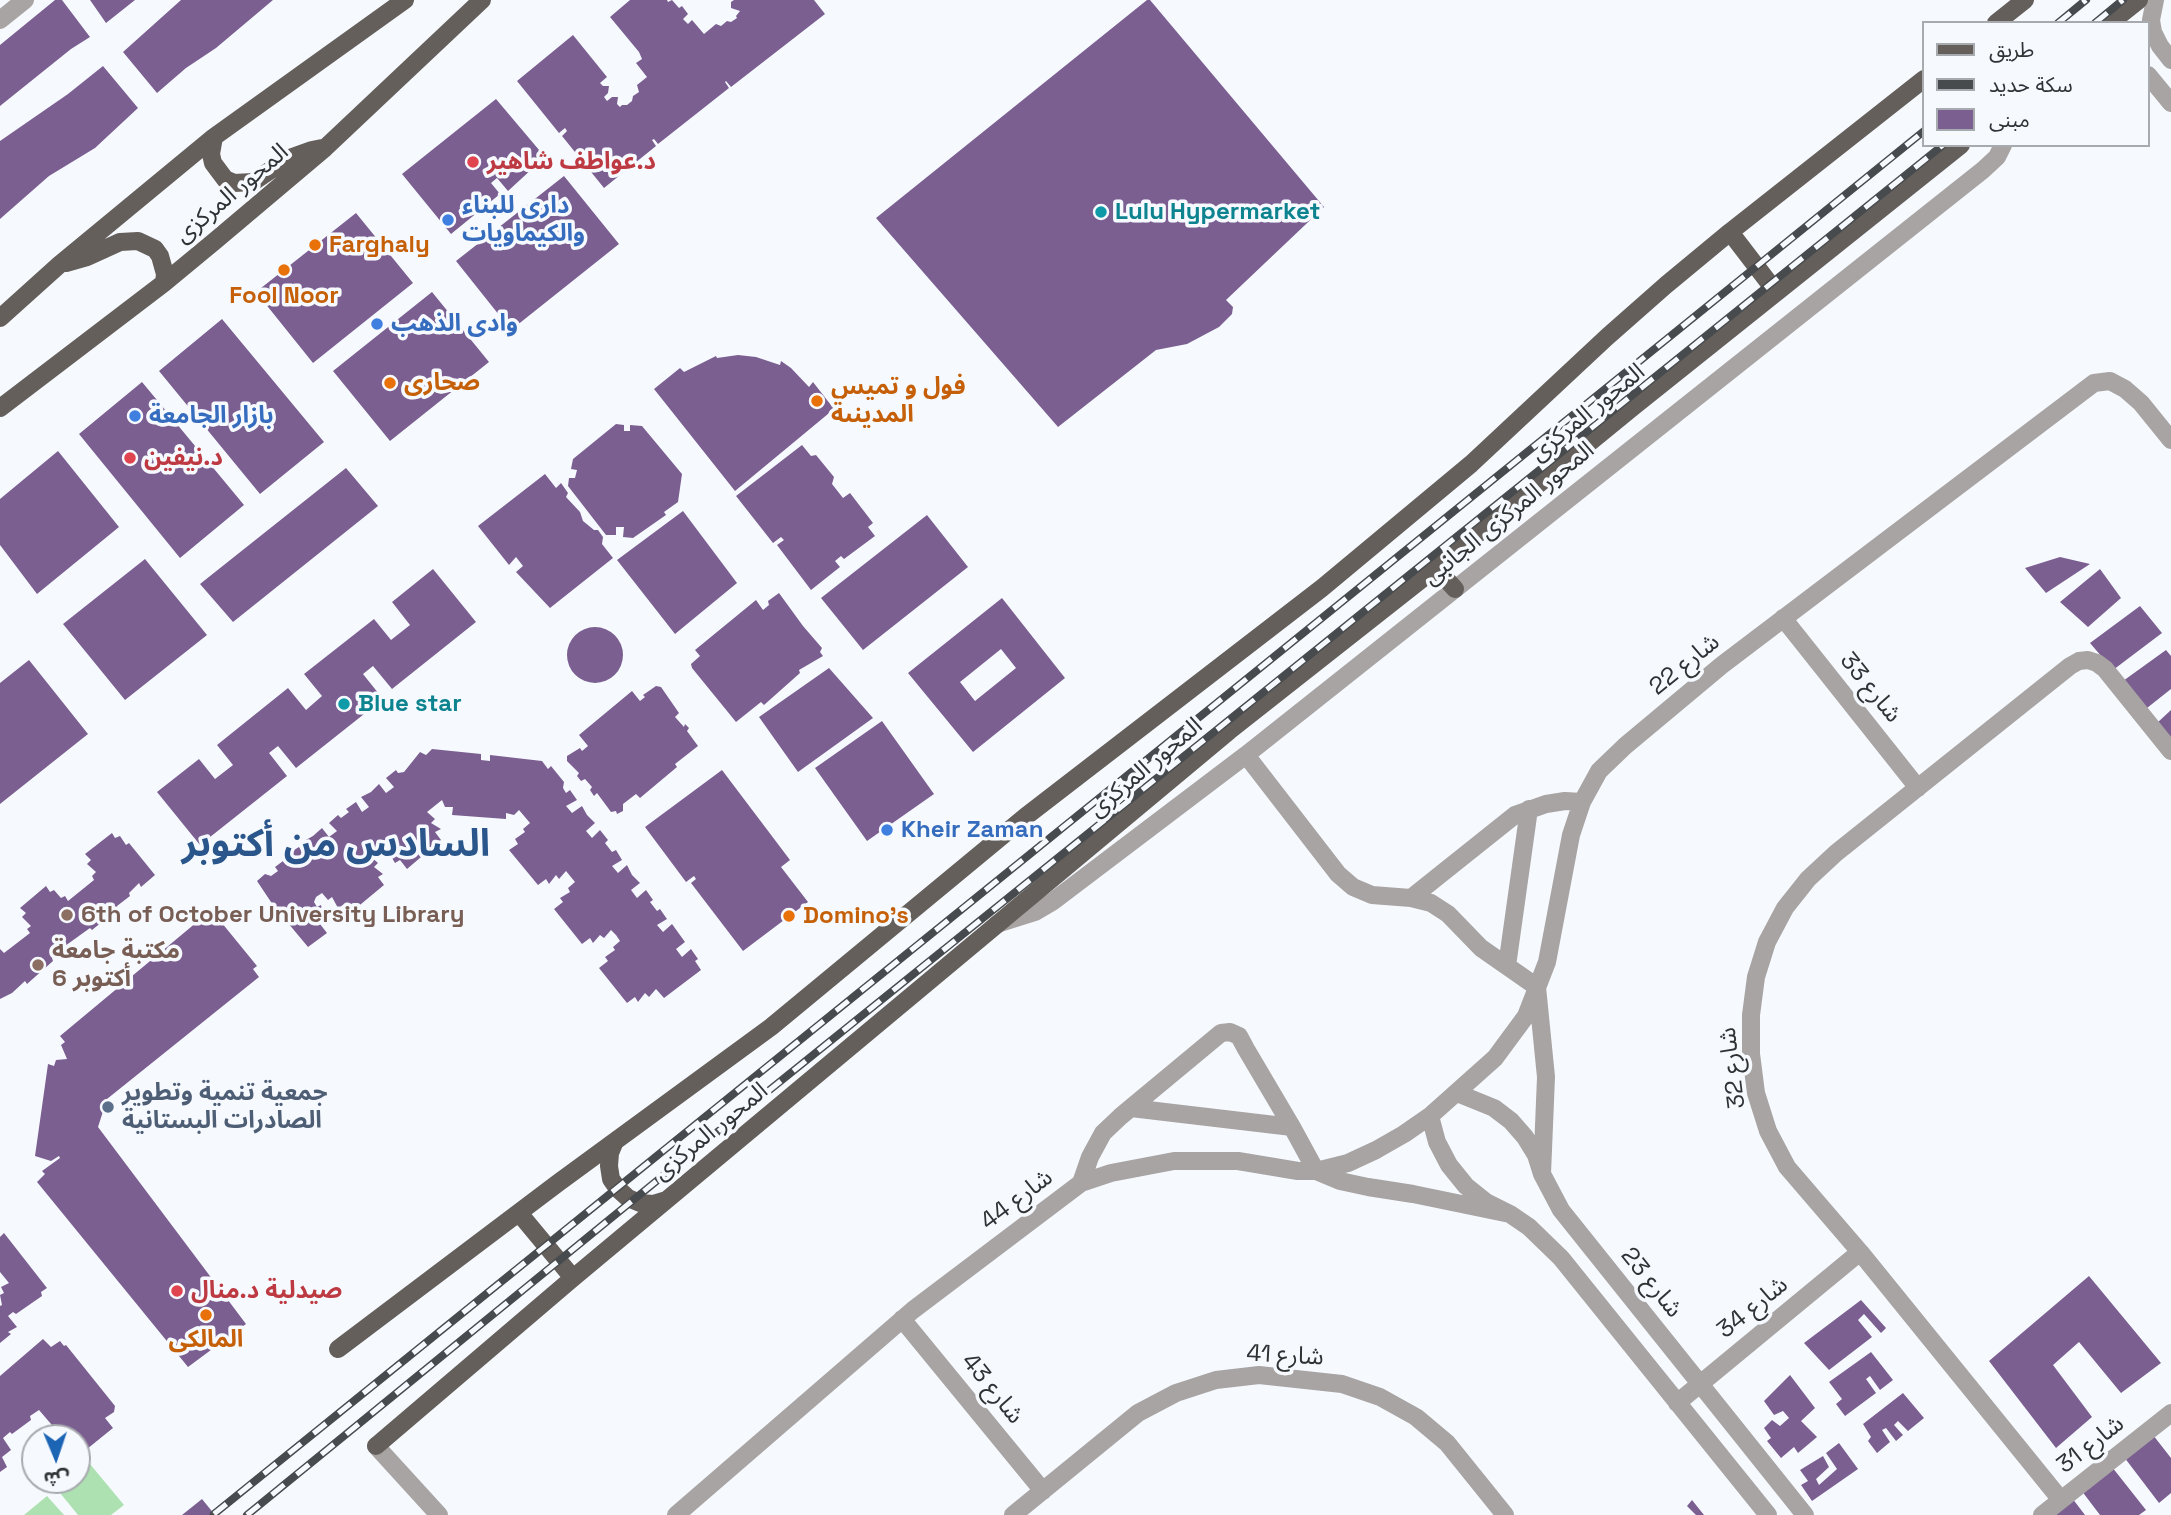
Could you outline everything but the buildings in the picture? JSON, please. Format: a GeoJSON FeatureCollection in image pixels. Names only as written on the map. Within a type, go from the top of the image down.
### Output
{"type":"FeatureCollection","features":[{"type":"Feature","properties":{"kind":"main road"},"geometry":{"type":"LineString","coordinates":[[0,318],[59,265],[214,137],[405,0]]}},
{"type":"Feature","properties":{"kind":"main road","name":"المحور المركزى"},"geometry":{"type":"LineString","coordinates":[[0,408],[164,284],[325,148],[482,0]]}},
{"type":"Feature","properties":{"kind":"main road"},"geometry":{"type":"LineString","coordinates":[[1999,21],[2025,0]]}},
{"type":"Feature","properties":{"kind":"main road"},"geometry":{"type":"LineString","coordinates":[[2113,21],[2139,0]]}},
{"type":"Feature","properties":{"kind":"main road","name":"المحور المركزى"},"geometry":{"type":"LineString","coordinates":[[338,1349],[771,1027],[1025,817],[1342,572],[1471,464],[1607,337],[1730,232],[1923,80]]}},
{"type":"Feature","properties":{"kind":"main road"},"geometry":{"type":"LineString","coordinates":[[214,137],[211,154],[213,163],[225,179],[234,183],[253,182],[287,159],[325,148]]}},
{"type":"Feature","properties":{"kind":"main road","name":"المحور المركزى"},"geometry":{"type":"LineString","coordinates":[[376,1446],[666,1200],[1219,739],[1436,568],[1958,147]]}},
{"type":"Feature","properties":{"kind":"main road"},"geometry":{"type":"LineString","coordinates":[[1730,232],[1776,292]]}},
{"type":"Feature","properties":{"kind":"main road"},"geometry":{"type":"LineString","coordinates":[[59,265],[80,260],[120,242],[138,241],[155,249],[160,256],[165,274],[164,284]]}},
{"type":"Feature","properties":{"kind":"main road"},"geometry":{"type":"LineString","coordinates":[[1436,568],[1455,589]]}},
{"type":"Feature","properties":{"kind":"main road"},"geometry":{"type":"LineString","coordinates":[[615,1141],[609,1166],[611,1179],[618,1189],[628,1198],[640,1203],[653,1204],[666,1200]]}},
{"type":"Feature","properties":{"kind":"main road"},"geometry":{"type":"LineString","coordinates":[[519,1213],[573,1278]]}},
{"type":"Feature","properties":{"kind":"street"},"geometry":{"type":"LineString","coordinates":[[0,20],[24,0]]}},
{"type":"Feature","properties":{"kind":"street"},"geometry":{"type":"LineString","coordinates":[[2155,0],[2151,20],[2152,40],[2171,60]]}},
{"type":"Feature","properties":{"kind":"street"},"geometry":{"type":"LineString","coordinates":[[2150,77],[2171,103]]}},
{"type":"Feature","properties":{"kind":"street","name":"المحور المركزى الجانبى"},"geometry":{"type":"LineString","coordinates":[[997,924],[1035,912],[1052,902],[1246,755],[1983,170],[1997,157],[2003,147]]}},
{"type":"Feature","properties":{"kind":"street","name":"شارع 22"},"geometry":{"type":"LineString","coordinates":[[1457,1093],[1495,1058],[1526,1016],[1549,952],[1570,835],[1599,771],[1625,746],[1783,618],[2094,383],[2110,381],[2125,389],[2141,403],[2171,440]]}},
{"type":"Feature","properties":{"kind":"street","name":"شارع 33"},"geometry":{"type":"LineString","coordinates":[[1783,618],[1918,788]]}},
{"type":"Feature","properties":{"kind":"street","name":"شارع 32"},"geometry":{"type":"LineString","coordinates":[[2061,1500],[1860,1252],[1787,1167],[1768,1132],[1756,1093],[1751,1054],[1751,1015],[1756,977],[1767,942],[1785,908],[1808,878],[2079,661],[2088,660],[2105,669],[2171,751]]}},
{"type":"Feature","properties":{"kind":"street"},"geometry":{"type":"LineString","coordinates":[[1246,755],[1338,874],[1353,887],[1371,895],[1411,898],[1430,903],[1447,914],[1481,947],[1538,987],[1546,1077],[1542,1174]]}},
{"type":"Feature","properties":{"kind":"street"},"geometry":{"type":"LineString","coordinates":[[1411,898],[1515,815],[1529,808],[1583,802]]}},
{"type":"Feature","properties":{"kind":"street"},"geometry":{"type":"LineString","coordinates":[[1507,966],[1529,808]]}},
{"type":"Feature","properties":{"kind":"street"},"geometry":{"type":"LineString","coordinates":[[1081,1183],[1090,1157],[1103,1133],[1221,1033],[1230,1032],[1239,1036],[1316,1171],[1340,1181],[1510,1214]]}},
{"type":"Feature","properties":{"kind":"street","name":"شارع 44"},"geometry":{"type":"LineString","coordinates":[[676,1515],[902,1319],[1081,1183],[1111,1173],[1174,1161],[1238,1161],[1297,1171],[1316,1171],[1348,1163],[1376,1150],[1430,1116],[1457,1093]]}},
{"type":"Feature","properties":{"kind":"street","name":"شارع 23"},"geometry":{"type":"LineString","coordinates":[[1457,1093],[1494,1108],[1511,1121],[1530,1146],[1561,1210],[1805,1515]]}},
{"type":"Feature","properties":{"kind":"street"},"geometry":{"type":"LineString","coordinates":[[1131,1108],[1293,1127]]}},
{"type":"Feature","properties":{"kind":"street"},"geometry":{"type":"LineString","coordinates":[[1430,1116],[1437,1142],[1449,1165],[1466,1186],[1486,1202],[1529,1227],[1561,1258],[1765,1511],[1784,1489]]}},
{"type":"Feature","properties":{"kind":"street","name":"شارع 34"},"geometry":{"type":"LineString","coordinates":[[1677,1403],[1860,1252]]}},
{"type":"Feature","properties":{"kind":"street","name":"شارع 43"},"geometry":{"type":"LineString","coordinates":[[902,1319],[1043,1491]]}},
{"type":"Feature","properties":{"kind":"street","name":"شارع 41"},"geometry":{"type":"LineString","coordinates":[[1013,1515],[1138,1413],[1166,1398],[1216,1380],[1259,1375],[1342,1384],[1380,1397],[1416,1417],[1447,1443],[1505,1515]]}},
{"type":"Feature","properties":{"kind":"street","name":"شارع 31"},"geometry":{"type":"LineString","coordinates":[[2042,1515],[2171,1413]]}},
{"type":"Feature","properties":{"kind":"street"},"geometry":{"type":"LineString","coordinates":[[376,1446],[439,1515]]}},
{"type":"Feature","properties":{"kind":"green space"},"geometry":{"type":"Polygon","coordinates":[[[91,1465],[124,1505],[111,1515],[78,1515],[61,1494],[91,1494],[91,1465]]]}},
{"type":"Feature","properties":{"kind":"green space"},"geometry":{"type":"Polygon","coordinates":[[[47,1496],[64,1515],[24,1515],[47,1496]]]}},
{"type":"Feature","properties":{"kind":"railway"},"geometry":{"type":"LineString","coordinates":[[2060,21],[2086,0]]}},
{"type":"Feature","properties":{"kind":"railway"},"geometry":{"type":"LineString","coordinates":[[2097,21],[2123,0]]}},
{"type":"Feature","properties":{"kind":"railway"},"geometry":{"type":"LineString","coordinates":[[214,1514],[1923,132]]}},
{"type":"Feature","properties":{"kind":"railway"},"geometry":{"type":"LineString","coordinates":[[247,1515],[659,1179],[1941,147]]}},
{"type":"Feature","properties":{"kind":"place","name":"د.عواطف شاهير"},"geometry":{"type":"Point","coordinates":[473,162]}},
{"type":"Feature","properties":{"kind":"place","name":"Lulu Hypermarket"},"geometry":{"type":"Point","coordinates":[1101,212]}},
{"type":"Feature","properties":{"kind":"place","name":"دارى للبناء والكيماويات"},"geometry":{"type":"Point","coordinates":[448,220]}},
{"type":"Feature","properties":{"kind":"place","name":"Farghaly"},"geometry":{"type":"Point","coordinates":[315,245]}},
{"type":"Feature","properties":{"kind":"place","name":"Fool Noor"},"geometry":{"type":"Point","coordinates":[284,270]}},
{"type":"Feature","properties":{"kind":"place","name":"وادى الذهب"},"geometry":{"type":"Point","coordinates":[377,324]}},
{"type":"Feature","properties":{"kind":"place","name":"صحارى"},"geometry":{"type":"Point","coordinates":[390,383]}},
{"type":"Feature","properties":{"kind":"place","name":"فول و تميس المدينىة"},"geometry":{"type":"Point","coordinates":[817,401]}},
{"type":"Feature","properties":{"kind":"place","name":"بازار الجامعة"},"geometry":{"type":"Point","coordinates":[135,416]}},
{"type":"Feature","properties":{"kind":"place","name":"د.نيفين"},"geometry":{"type":"Point","coordinates":[130,458]}},
{"type":"Feature","properties":{"kind":"place","name":"Blue star"},"geometry":{"type":"Point","coordinates":[344,704]}},
{"type":"Feature","properties":{"kind":"place","name":"Kheir Zaman"},"geometry":{"type":"Point","coordinates":[887,830]}},
{"type":"Feature","properties":{"kind":"place","name":"6th of October University Library"},"geometry":{"type":"Point","coordinates":[67,915]}},
{"type":"Feature","properties":{"kind":"place","name":"Domino's"},"geometry":{"type":"Point","coordinates":[789,916]}},
{"type":"Feature","properties":{"kind":"place","name":"مكتبة جامعة 6 أكتوبر"},"geometry":{"type":"Point","coordinates":[38,965]}},
{"type":"Feature","properties":{"kind":"place","name":"جمعية تنمية وتطوير الصادرات البستانية"},"geometry":{"type":"Point","coordinates":[108,1107]}},
{"type":"Feature","properties":{"kind":"place","name":"صيدلية د.منال"},"geometry":{"type":"Point","coordinates":[177,1291]}},
{"type":"Feature","properties":{"kind":"place","name":"المالكى"},"geometry":{"type":"Point","coordinates":[206,1315]}},
{"type":"Feature","properties":{"kind":"district","name":"السادس من أكتوبر"},"geometry":{"type":"Point","coordinates":[336,846]}}]}
